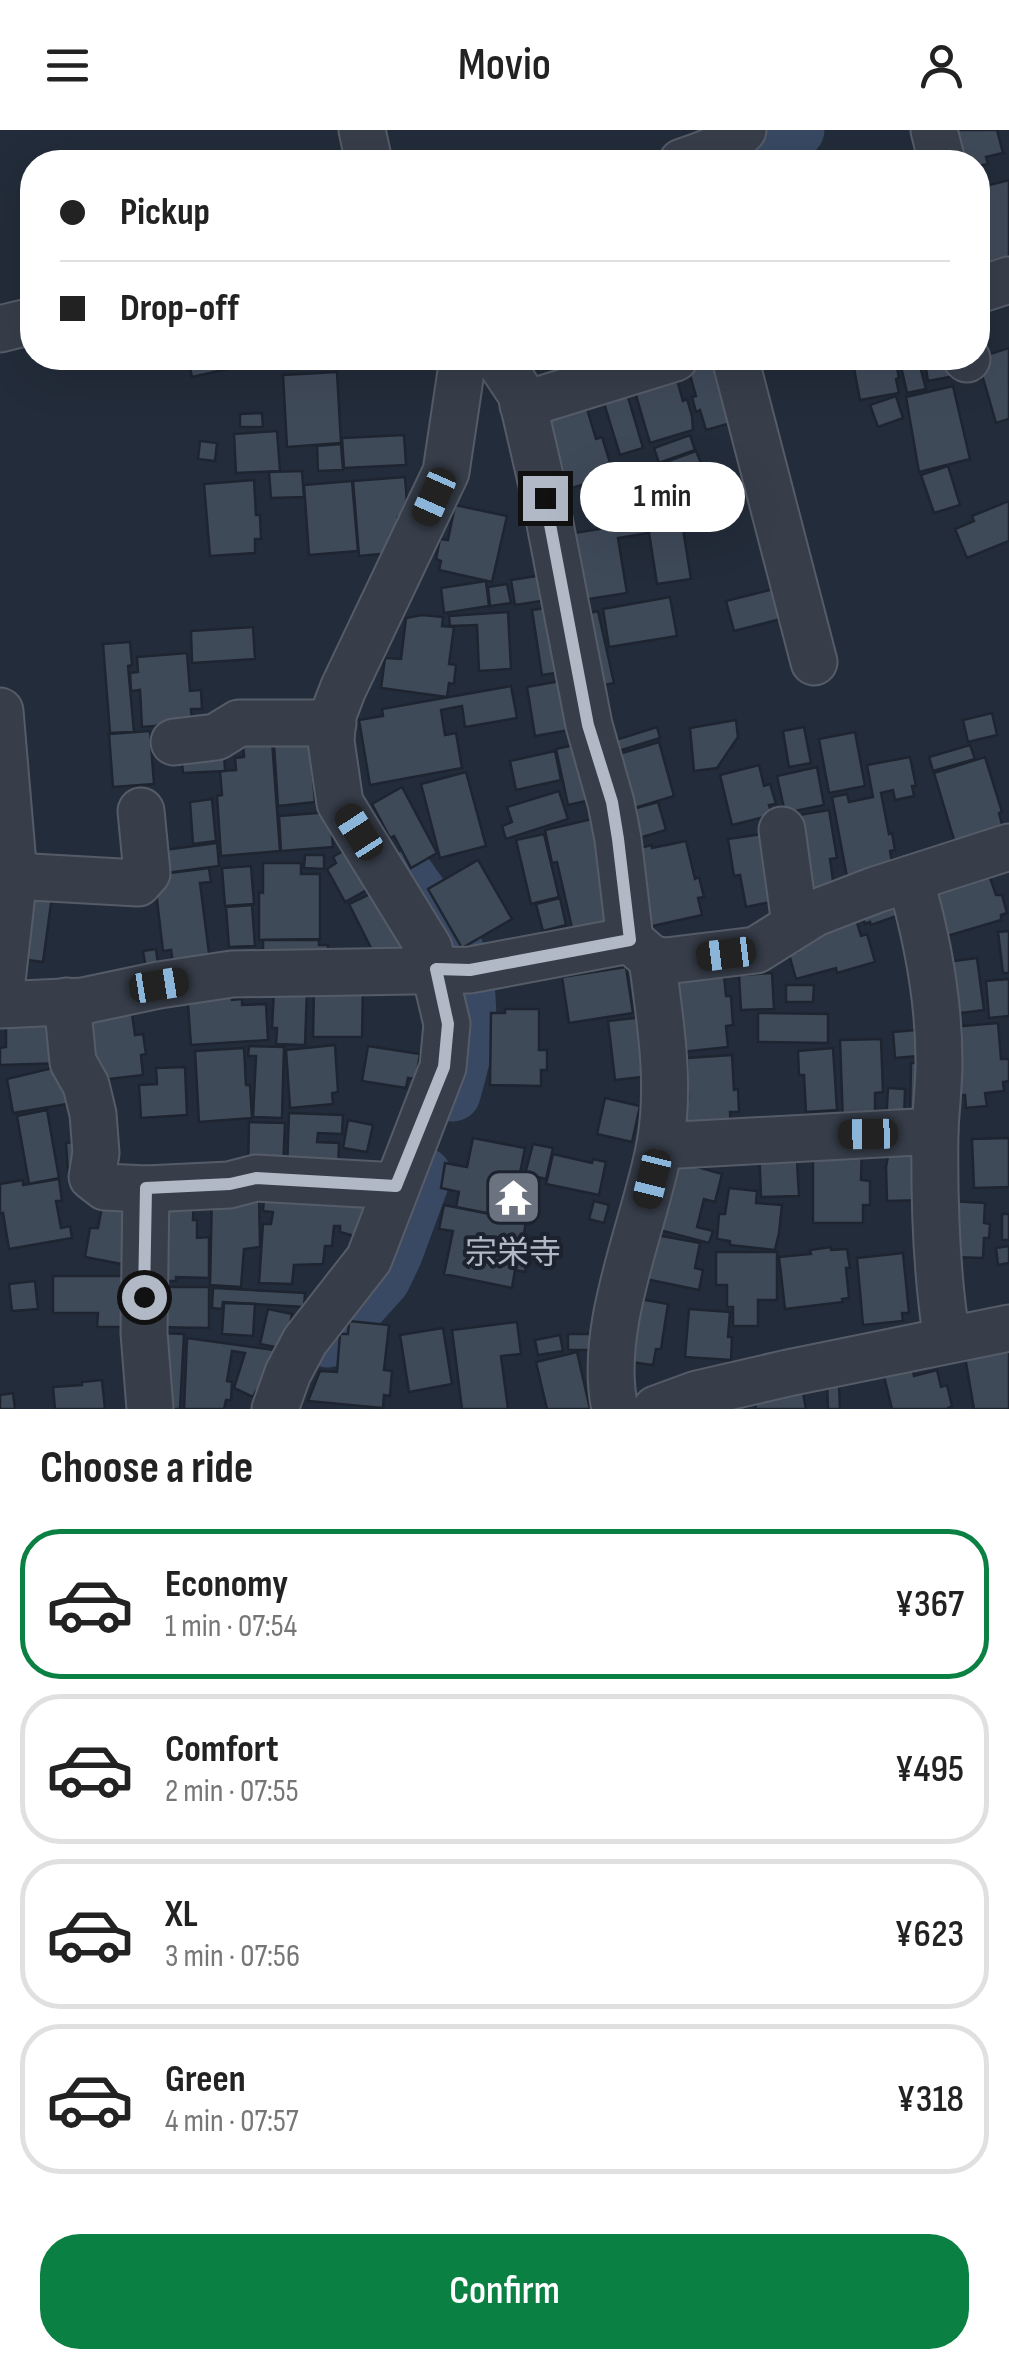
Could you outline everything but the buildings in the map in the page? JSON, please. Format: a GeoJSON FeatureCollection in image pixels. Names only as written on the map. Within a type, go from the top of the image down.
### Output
{"type":"FeatureCollection","features":[{"type":"Feature","properties":{"kind":"street"},"geometry":{"type":"LineString","coordinates":[[275,1409],[305,1341],[369,1259],[444,1067],[448,1024],[436,969],[429,948],[340,803],[332,723],[343,688],[446,472],[461,370]]}},
{"type":"Feature","properties":{"kind":"street"},"geometry":{"type":"LineString","coordinates":[[505,370],[521,394],[545,498],[588,725],[612,802],[665,1079],[660,1146],[618,1312],[611,1357],[615,1409]]}},
{"type":"Feature","properties":{"kind":"street"},"geometry":{"type":"LineString","coordinates":[[523,404],[635,370]]}},
{"type":"Feature","properties":{"kind":"street"},"geometry":{"type":"LineString","coordinates":[[738,370],[814,662]]}},
{"type":"Feature","properties":{"kind":"street"},"geometry":{"type":"LineString","coordinates":[[0,711],[14,876],[0,1002],[82,1001],[232,974],[470,970],[641,950],[666,961],[756,950],[815,913],[1009,847]]}},
{"type":"Feature","properties":{"kind":"street"},"geometry":{"type":"LineString","coordinates":[[174,742],[216,737],[239,723],[332,723]]}},
{"type":"Feature","properties":{"kind":"street"},"geometry":{"type":"LineString","coordinates":[[14,876],[138,882],[148,873],[142,812]]}},
{"type":"Feature","properties":{"kind":"street"},"geometry":{"type":"LineString","coordinates":[[782,830],[795,924]]}},
{"type":"Feature","properties":{"kind":"street"},"geometry":{"type":"LineString","coordinates":[[910,879],[936,1013],[938,1245],[948,1340]]}},
{"type":"Feature","properties":{"kind":"street"},"geometry":{"type":"LineString","coordinates":[[66,1002],[73,1062],[86,1085],[92,1114],[96,1153],[92,1177],[105,1187],[230,1184],[256,1178],[396,1186]]}},
{"type":"Feature","properties":{"kind":"street"},"geometry":{"type":"LineString","coordinates":[[660,1146],[935,1131]]}},
{"type":"Feature","properties":{"kind":"street"},"geometry":{"type":"LineString","coordinates":[[146,1188],[144,1333],[150,1409]]}},
{"type":"Feature","properties":{"kind":"street"},"geometry":{"type":"LineString","coordinates":[[656,1409],[696,1394],[1009,1328]]}},
{"type":"Feature","properties":{"kind":"waterway"},"geometry":{"type":"LineString","coordinates":[[778,150],[797,130]]}},
{"type":"Feature","properties":{"kind":"waterway"},"geometry":{"type":"LineString","coordinates":[[409,878],[449,936],[468,992],[468,1026],[453,1094]]}},
{"type":"Feature","properties":{"kind":"waterway"},"geometry":{"type":"LineString","coordinates":[[328,1340],[383,1279],[424,1175]]}},
{"type":"Feature","properties":{"kind":"place","name":"宗栄寺"},"geometry":{"type":"Point","coordinates":[513,1198]}},
{"type":"Feature","properties":{"kind":"route"},"geometry":{"type":"LineString","coordinates":[[144,1297],[146,1188],[230,1184],[256,1178],[396,1186],[444,1067],[448,1024],[436,969],[470,970],[630,940],[612,802],[588,725],[545,498]]}}]}
